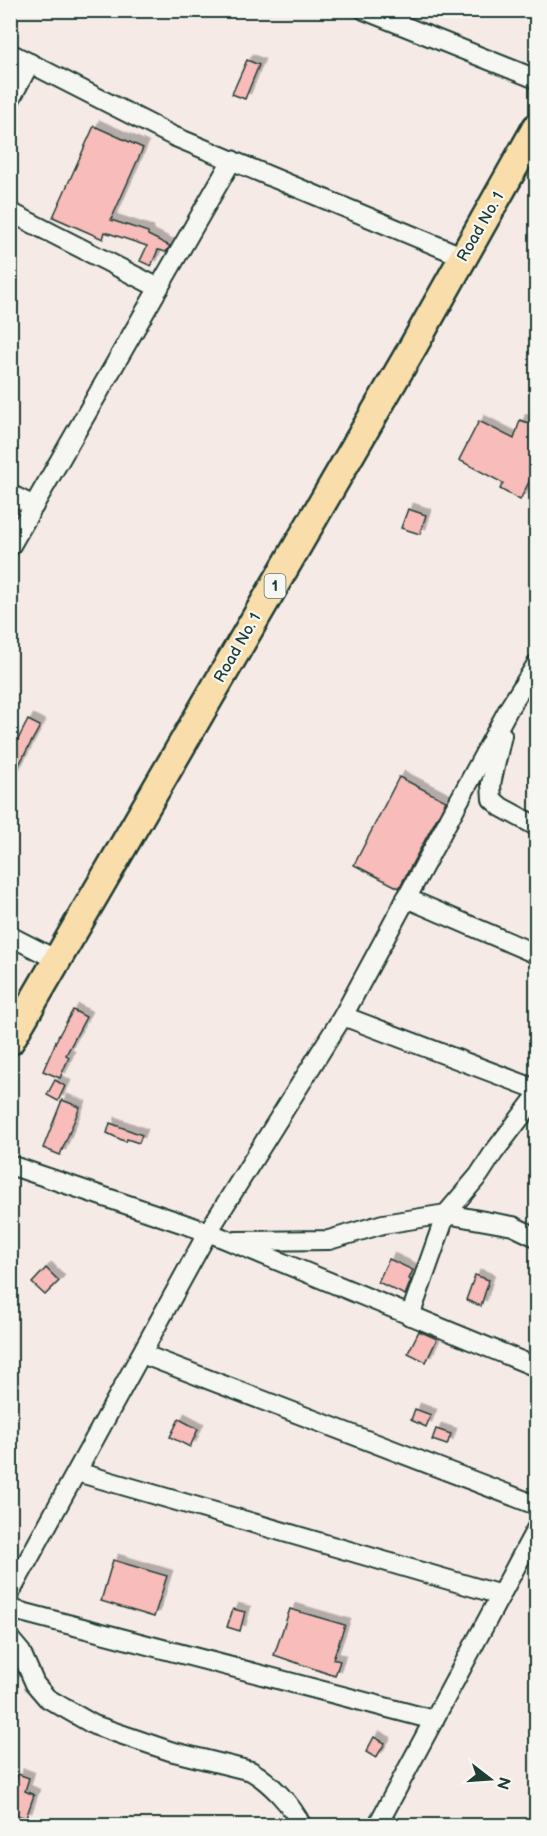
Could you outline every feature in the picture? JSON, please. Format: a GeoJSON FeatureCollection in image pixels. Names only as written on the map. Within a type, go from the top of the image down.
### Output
{"type":"FeatureCollection","features":[{"type":"Feature","properties":{"kind":"highway","name":"Road No. 1"},"geometry":{"type":"LineString","coordinates":[[10,1041],[537,128]]}},
{"type":"Feature","properties":{"kind":"street"},"geometry":{"type":"LineString","coordinates":[[364,10],[537,79]]}},
{"type":"Feature","properties":{"kind":"street"},"geometry":{"type":"LineString","coordinates":[[10,53],[173,136],[464,257]]}},
{"type":"Feature","properties":{"kind":"street"},"geometry":{"type":"LineString","coordinates":[[10,100],[30,63]]}},
{"type":"Feature","properties":{"kind":"street"},"geometry":{"type":"LineString","coordinates":[[10,547],[232,160]]}},
{"type":"Feature","properties":{"kind":"street"},"geometry":{"type":"LineString","coordinates":[[10,212],[159,288]]}},
{"type":"Feature","properties":{"kind":"street"},"geometry":{"type":"LineString","coordinates":[[10,494],[34,506]]}},
{"type":"Feature","properties":{"kind":"street"},"geometry":{"type":"LineString","coordinates":[[10,1593],[208,1232],[343,1016],[509,708],[537,665]]}},
{"type":"Feature","properties":{"kind":"street"},"geometry":{"type":"LineString","coordinates":[[509,708],[491,784],[492,799],[501,807],[537,826]]}},
{"type":"Feature","properties":{"kind":"street"},"geometry":{"type":"LineString","coordinates":[[406,898],[537,954]]}},
{"type":"Feature","properties":{"kind":"street"},"geometry":{"type":"LineString","coordinates":[[10,936],[57,960]]}},
{"type":"Feature","properties":{"kind":"street"},"geometry":{"type":"LineString","coordinates":[[343,1016],[537,1089]]}},
{"type":"Feature","properties":{"kind":"street"},"geometry":{"type":"LineString","coordinates":[[410,1316],[446,1214],[479,1175],[537,1097]]}},
{"type":"Feature","properties":{"kind":"street"},"geometry":{"type":"LineString","coordinates":[[10,1165],[208,1232],[537,1367]]}},
{"type":"Feature","properties":{"kind":"street"},"geometry":{"type":"LineString","coordinates":[[228,1241],[329,1240],[383,1224],[446,1214],[513,1226],[537,1237]]}},
{"type":"Feature","properties":{"kind":"street"},"geometry":{"type":"LineString","coordinates":[[142,1354],[537,1505]]}},
{"type":"Feature","properties":{"kind":"street"},"geometry":{"type":"LineString","coordinates":[[77,1472],[501,1595]]}},
{"type":"Feature","properties":{"kind":"street"},"geometry":{"type":"LineString","coordinates":[[377,1826],[535,1534]]}},
{"type":"Feature","properties":{"kind":"street"},"geometry":{"type":"LineString","coordinates":[[10,1609],[434,1720]]}},
{"type":"Feature","properties":{"kind":"street"},"geometry":{"type":"LineString","coordinates":[[10,1639],[21,1652],[35,1684],[47,1698],[94,1725],[170,1751],[251,1771],[262,1778],[297,1815],[302,1826]]}},
{"type":"Feature","properties":{"kind":"building"},"geometry":{"type":"Polygon","coordinates":[[[247,60],[259,65],[245,99],[232,94],[247,60]]]}},
{"type":"Feature","properties":{"kind":"building"},"geometry":{"type":"Polygon","coordinates":[[[94,126],[143,148],[111,220],[148,232],[148,235],[170,246],[166,252],[158,250],[151,266],[140,261],[147,246],[105,232],[103,239],[53,217],[94,126]]]}},
{"type":"Feature","properties":{"kind":"building"},"geometry":{"type":"Polygon","coordinates":[[[520,420],[537,426],[537,478],[532,476],[520,500],[500,489],[503,483],[459,460],[479,421],[514,439],[520,420]]]}},
{"type":"Feature","properties":{"kind":"building"},"geometry":{"type":"Polygon","coordinates":[[[408,509],[426,515],[420,534],[401,528],[408,509]]]}},
{"type":"Feature","properties":{"kind":"building"},"geometry":{"type":"Polygon","coordinates":[[[28,720],[40,726],[10,781],[10,743],[15,745],[28,720]]]}},
{"type":"Feature","properties":{"kind":"building"},"geometry":{"type":"Polygon","coordinates":[[[399,777],[446,801],[399,888],[354,865],[399,777]]]}},
{"type":"Feature","properties":{"kind":"building"},"geometry":{"type":"Polygon","coordinates":[[[73,1010],[86,1017],[66,1055],[69,1057],[60,1078],[43,1071],[73,1010]]]}},
{"type":"Feature","properties":{"kind":"building"},"geometry":{"type":"Polygon","coordinates":[[[55,1080],[65,1086],[58,1101],[47,1095],[55,1080]]]}},
{"type":"Feature","properties":{"kind":"building"},"geometry":{"type":"Polygon","coordinates":[[[62,1100],[80,1107],[60,1155],[43,1148],[62,1100]]]}},
{"type":"Feature","properties":{"kind":"building"},"geometry":{"type":"Polygon","coordinates":[[[110,1123],[142,1135],[139,1143],[127,1139],[126,1142],[107,1133],[110,1123]]]}},
{"type":"Feature","properties":{"kind":"building"},"geometry":{"type":"Polygon","coordinates":[[[389,1259],[413,1270],[405,1295],[378,1282],[389,1259]]]}},
{"type":"Feature","properties":{"kind":"building"},"geometry":{"type":"Polygon","coordinates":[[[46,1268],[59,1281],[45,1295],[32,1283],[46,1268]]]}},
{"type":"Feature","properties":{"kind":"building"},"geometry":{"type":"Polygon","coordinates":[[[475,1275],[489,1280],[481,1306],[466,1300],[475,1275]]]}},
{"type":"Feature","properties":{"kind":"building"},"geometry":{"type":"Polygon","coordinates":[[[419,1331],[437,1339],[426,1362],[408,1353],[419,1331]]]}},
{"type":"Feature","properties":{"kind":"building"},"geometry":{"type":"Polygon","coordinates":[[[415,1409],[431,1415],[426,1427],[411,1420],[415,1409]]]}},
{"type":"Feature","properties":{"kind":"building"},"geometry":{"type":"Polygon","coordinates":[[[179,1419],[198,1429],[190,1447],[170,1437],[179,1419]]]}},
{"type":"Feature","properties":{"kind":"building"},"geometry":{"type":"Polygon","coordinates":[[[436,1429],[451,1434],[447,1445],[432,1440],[436,1429]]]}},
{"type":"Feature","properties":{"kind":"building"},"geometry":{"type":"Polygon","coordinates":[[[113,1560],[167,1576],[154,1617],[101,1601],[113,1560]]]}},
{"type":"Feature","properties":{"kind":"building"},"geometry":{"type":"Polygon","coordinates":[[[233,1609],[245,1612],[240,1631],[227,1627],[233,1609]]]}},
{"type":"Feature","properties":{"kind":"building"},"geometry":{"type":"Polygon","coordinates":[[[290,1609],[345,1625],[333,1659],[340,1661],[335,1676],[274,1655],[290,1609]]]}},
{"type":"Feature","properties":{"kind":"building"},"geometry":{"type":"Polygon","coordinates":[[[374,1737],[385,1743],[376,1758],[366,1752],[374,1737]]]}},
{"type":"Feature","properties":{"kind":"building"},"geometry":{"type":"Polygon","coordinates":[[[18,1774],[29,1778],[25,1791],[34,1795],[26,1818],[10,1813],[10,1780],[16,1782],[18,1774]]]}}]}
